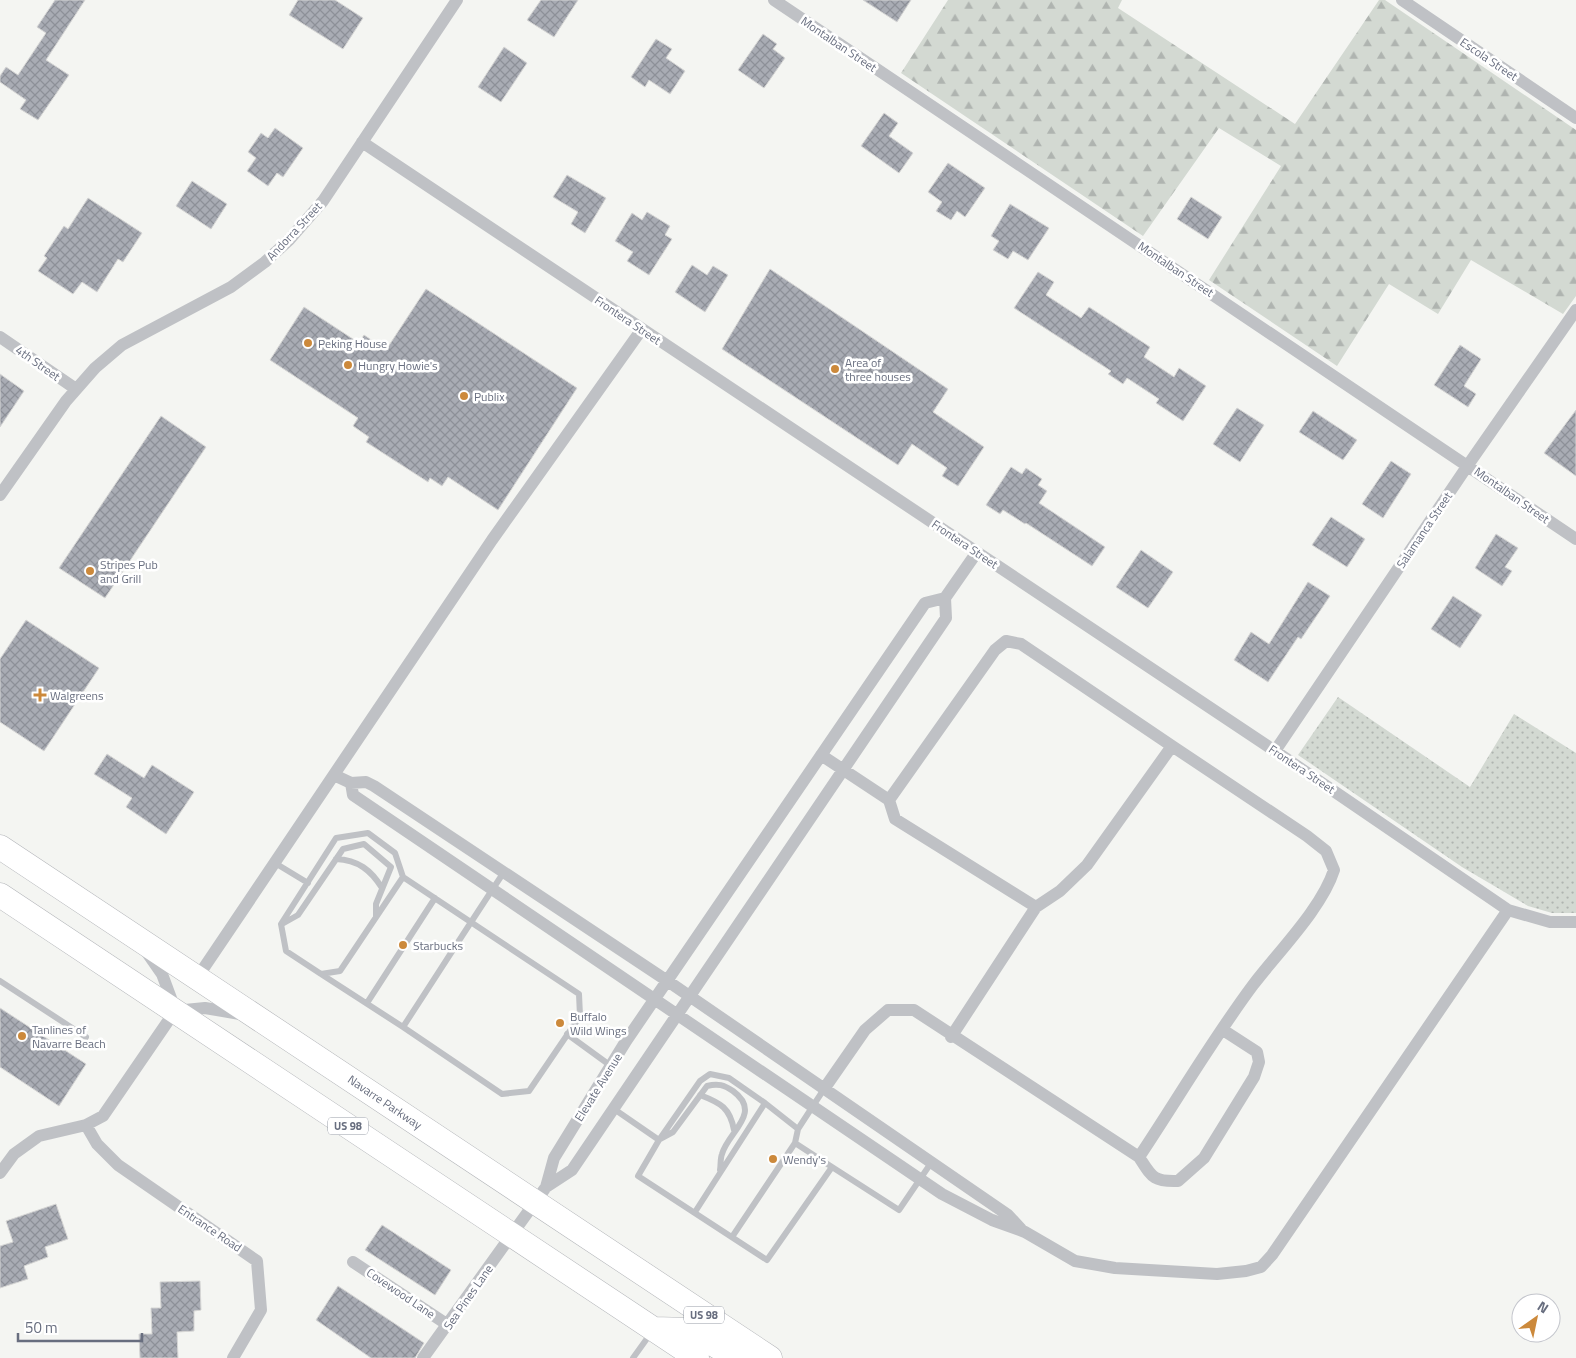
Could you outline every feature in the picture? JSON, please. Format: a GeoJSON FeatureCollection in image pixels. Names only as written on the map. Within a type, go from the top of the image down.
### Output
{"type":"FeatureCollection","features":[{"type":"Feature","properties":{"kind":"highway","name":"Navarre Parkway"},"geometry":{"type":"LineString","coordinates":[[0,847],[259,1018],[540,1195],[770,1358]]}},
{"type":"Feature","properties":{"kind":"highway","name":"US 98"},"geometry":{"type":"LineString","coordinates":[[0,895],[697,1358]]}},
{"type":"Feature","properties":{"kind":"highway"},"geometry":{"type":"LineString","coordinates":[[654,1329],[690,1330],[736,1358]]}},
{"type":"Feature","properties":{"kind":"street","name":"Andorra Street"},"geometry":{"type":"LineString","coordinates":[[0,495],[76,389],[95,368],[122,345],[232,287],[265,262],[289,240],[323,201],[457,0]]}},
{"type":"Feature","properties":{"kind":"street","name":"Montalban Street"},"geometry":{"type":"LineString","coordinates":[[774,0],[1468,465],[1576,540]]}},
{"type":"Feature","properties":{"kind":"street","name":"Escola Street"},"geometry":{"type":"LineString","coordinates":[[1402,0],[1576,118]]}},
{"type":"Feature","properties":{"kind":"street","name":"Frontera Street"},"geometry":{"type":"LineString","coordinates":[[362,142],[1275,751],[1508,910],[1550,922],[1576,922]]}},
{"type":"Feature","properties":{"kind":"street","name":"Salamanca Street"},"geometry":{"type":"LineString","coordinates":[[1275,751],[1468,465],[1576,310]]}},
{"type":"Feature","properties":{"kind":"street"},"geometry":{"type":"LineString","coordinates":[[198,978],[492,540],[642,329]]}},
{"type":"Feature","properties":{"kind":"street","name":"4th Street"},"geometry":{"type":"LineString","coordinates":[[0,337],[76,389]]}},
{"type":"Feature","properties":{"kind":"street"},"geometry":{"type":"LineString","coordinates":[[512,1235],[540,1195],[572,1170],[614,1109],[946,618],[945,598],[977,552]]}},
{"type":"Feature","properties":{"kind":"street","name":"Elevate Avenue"},"geometry":{"type":"LineString","coordinates":[[540,1195],[554,1158],[611,1066],[821,755],[925,603],[945,598]]}},
{"type":"Feature","properties":{"kind":"street"},"geometry":{"type":"LineString","coordinates":[[889,800],[995,650],[1006,641],[1021,644],[1307,836],[1326,852],[1334,870],[1330,880],[1304,921],[1252,987],[1139,1157]]}},
{"type":"Feature","properties":{"kind":"street"},"geometry":{"type":"LineString","coordinates":[[951,1037],[1036,907],[1060,891],[1087,865],[1172,746]]}},
{"type":"Feature","properties":{"kind":"street"},"geometry":{"type":"LineString","coordinates":[[821,755],[889,800],[895,819],[1036,907]]}},
{"type":"Feature","properties":{"kind":"street"},"geometry":{"type":"LineString","coordinates":[[334,775],[350,784],[366,782],[374,786],[669,982],[689,998],[1008,1215],[1025,1232]]}},
{"type":"Feature","properties":{"kind":"street"},"geometry":{"type":"LineString","coordinates":[[350,784],[353,795],[964,1207],[1025,1232],[1076,1261],[1115,1268],[1217,1274],[1246,1271],[1261,1267],[1282,1240],[1508,910]]}},
{"type":"Feature","properties":{"kind":"street"},"geometry":{"type":"LineString","coordinates":[[137,938],[162,974],[175,1011]]}},
{"type":"Feature","properties":{"kind":"street"},"geometry":{"type":"LineString","coordinates":[[0,1173],[14,1154],[39,1136],[86,1125],[102,1116],[175,1011],[205,1008],[226,1010],[259,1018]]}},
{"type":"Feature","properties":{"kind":"street"},"geometry":{"type":"LineString","coordinates":[[824,1090],[865,1030],[888,1010],[914,1010],[951,1037],[1139,1157],[1153,1178],[1163,1181],[1178,1181],[1204,1158],[1254,1077],[1259,1062],[1258,1052],[1223,1030]]}},
{"type":"Feature","properties":{"kind":"street","name":"Entrance Road"},"geometry":{"type":"LineString","coordinates":[[86,1125],[97,1144],[118,1165],[257,1261],[261,1310],[232,1358]]}},
{"type":"Feature","properties":{"kind":"street","name":"Sea Pines Lane"},"geometry":{"type":"LineString","coordinates":[[423,1358],[512,1235]]}},
{"type":"Feature","properties":{"kind":"street","name":"Covewood Lane"},"geometry":{"type":"LineString","coordinates":[[353,1262],[448,1325]]}},
{"type":"Feature","properties":{"kind":"lane"},"geometry":{"type":"LineString","coordinates":[[368,833],[395,853],[403,877],[579,994],[580,1016],[529,1091],[502,1094],[286,951],[281,924],[308,883],[336,838],[368,833]]}},
{"type":"Feature","properties":{"kind":"lane"},"geometry":{"type":"LineString","coordinates":[[281,924],[298,915],[343,849],[364,844],[391,867],[376,904],[376,917]]}},
{"type":"Feature","properties":{"kind":"lane"},"geometry":{"type":"LineString","coordinates":[[336,859],[351,860],[373,872],[382,888]]}},
{"type":"Feature","properties":{"kind":"lane"},"geometry":{"type":"LineString","coordinates":[[275,863],[308,883]]}},
{"type":"Feature","properties":{"kind":"lane"},"geometry":{"type":"LineString","coordinates":[[403,1027],[504,872]]}},
{"type":"Feature","properties":{"kind":"lane"},"geometry":{"type":"LineString","coordinates":[[321,974],[340,971],[403,877]]}},
{"type":"Feature","properties":{"kind":"lane"},"geometry":{"type":"LineString","coordinates":[[367,1003],[435,898]]}},
{"type":"Feature","properties":{"kind":"lane"},"geometry":{"type":"LineString","coordinates":[[0,981],[86,1037]]}},
{"type":"Feature","properties":{"kind":"lane"},"geometry":{"type":"LineString","coordinates":[[568,1034],[611,1066]]}},
{"type":"Feature","properties":{"kind":"lane"},"geometry":{"type":"LineString","coordinates":[[798,1129],[729,1078],[710,1074],[700,1081],[659,1140],[638,1176],[767,1260],[832,1167]]}},
{"type":"Feature","properties":{"kind":"lane"},"geometry":{"type":"LineString","coordinates":[[659,1140],[673,1132],[707,1086],[715,1084],[725,1086],[737,1094],[744,1105],[745,1116],[742,1124],[734,1130],[722,1154],[720,1172]]}},
{"type":"Feature","properties":{"kind":"lane"},"geometry":{"type":"LineString","coordinates":[[732,1237],[795,1143],[798,1129],[824,1090]]}},
{"type":"Feature","properties":{"kind":"lane"},"geometry":{"type":"LineString","coordinates":[[700,1095],[725,1108],[730,1114],[734,1130]]}},
{"type":"Feature","properties":{"kind":"lane"},"geometry":{"type":"LineString","coordinates":[[695,1212],[765,1103]]}},
{"type":"Feature","properties":{"kind":"lane"},"geometry":{"type":"LineString","coordinates":[[614,1109],[659,1140]]}},
{"type":"Feature","properties":{"kind":"lane"},"geometry":{"type":"LineString","coordinates":[[795,1143],[899,1210],[932,1163]]}},
{"type":"Feature","properties":{"kind":"lane"},"geometry":{"type":"LineString","coordinates":[[633,1358],[654,1329]]}},
{"type":"Feature","properties":{"kind":"green space"},"geometry":{"type":"Polygon","coordinates":[[[948,0],[1122,0],[1118,8],[1295,124],[1379,0],[1385,0],[1576,130],[1576,296],[1563,314],[1471,260],[1438,314],[1389,284],[1337,366],[1209,280],[1281,166],[1219,128],[1143,236],[901,73],[948,0]]]}},
{"type":"Feature","properties":{"kind":"green space"},"geometry":{"type":"Polygon","coordinates":[[[1338,697],[1470,787],[1514,714],[1576,753],[1576,913],[1552,913],[1528,906],[1462,867],[1298,755],[1338,697]]]}},
{"type":"Feature","properties":{"kind":"building"},"geometry":{"type":"Polygon","coordinates":[[[55,0],[85,0],[46,60],[69,75],[38,120],[20,109],[26,100],[0,82],[0,76],[6,67],[18,75],[46,33],[37,27],[55,0]]]}},
{"type":"Feature","properties":{"kind":"building"},"geometry":{"type":"Polygon","coordinates":[[[298,0],[335,0],[363,18],[343,49],[289,15],[298,0]]]}},
{"type":"Feature","properties":{"kind":"building"},"geometry":{"type":"Polygon","coordinates":[[[541,0],[578,0],[554,37],[527,20],[541,0]]]}},
{"type":"Feature","properties":{"kind":"building"},"geometry":{"type":"Polygon","coordinates":[[[863,0],[911,0],[897,22],[863,0]]]}},
{"type":"Feature","properties":{"kind":"building"},"geometry":{"type":"Polygon","coordinates":[[[763,34],[777,44],[773,49],[785,58],[764,88],[738,70],[763,34]]]}},
{"type":"Feature","properties":{"kind":"building"},"geometry":{"type":"Polygon","coordinates":[[[656,39],[672,49],[666,58],[685,71],[670,94],[649,80],[645,87],[631,77],[656,39]]]}},
{"type":"Feature","properties":{"kind":"building"},"geometry":{"type":"Polygon","coordinates":[[[504,47],[527,63],[501,102],[478,87],[504,47]]]}},
{"type":"Feature","properties":{"kind":"building"},"geometry":{"type":"Polygon","coordinates":[[[884,113],[898,123],[889,136],[913,153],[899,173],[861,146],[884,113]]]}},
{"type":"Feature","properties":{"kind":"building"},"geometry":{"type":"Polygon","coordinates":[[[275,128],[303,148],[283,177],[277,173],[268,186],[247,171],[256,158],[248,152],[261,133],[268,138],[275,128]]]}},
{"type":"Feature","properties":{"kind":"building"},"geometry":{"type":"Polygon","coordinates":[[[948,163],[985,188],[965,217],[957,211],[951,220],[936,211],[942,202],[928,192],[948,163]]]}},
{"type":"Feature","properties":{"kind":"building"},"geometry":{"type":"Polygon","coordinates":[[[567,175],[606,198],[585,233],[571,224],[578,212],[553,197],[567,175]]]}},
{"type":"Feature","properties":{"kind":"building"},"geometry":{"type":"Polygon","coordinates":[[[192,181],[227,204],[211,229],[176,206],[192,181]]]}},
{"type":"Feature","properties":{"kind":"building"},"geometry":{"type":"Polygon","coordinates":[[[1191,197],[1222,217],[1208,239],[1177,219],[1191,197]]]}},
{"type":"Feature","properties":{"kind":"building"},"geometry":{"type":"Polygon","coordinates":[[[88,198],[142,233],[123,262],[118,259],[97,292],[82,282],[73,294],[38,271],[47,258],[44,256],[64,226],[68,229],[88,198]]]}},
{"type":"Feature","properties":{"kind":"building"},"geometry":{"type":"Polygon","coordinates":[[[1010,204],[1049,228],[1028,260],[1013,251],[1008,259],[993,250],[999,241],[991,236],[1010,204]]]}},
{"type":"Feature","properties":{"kind":"building"},"geometry":{"type":"Polygon","coordinates":[[[647,212],[670,226],[665,235],[672,239],[649,275],[627,261],[633,252],[615,241],[632,213],[642,220],[647,212]]]}},
{"type":"Feature","properties":{"kind":"building"},"geometry":{"type":"Polygon","coordinates":[[[692,265],[707,275],[713,266],[728,275],[705,312],[675,292],[692,265]]]}},
{"type":"Feature","properties":{"kind":"building","name":"Area of three houses"},"geometry":{"type":"Polygon","coordinates":[[[770,269],[948,389],[933,412],[984,447],[958,486],[942,476],[947,468],[912,444],[898,465],[722,349],[770,269]]]}},
{"type":"Feature","properties":{"kind":"building"},"geometry":{"type":"Polygon","coordinates":[[[1038,272],[1054,282],[1046,295],[1081,318],[1089,307],[1150,347],[1144,357],[1174,377],[1179,368],[1206,386],[1183,421],[1156,403],[1159,399],[1127,378],[1123,384],[1108,374],[1111,371],[1014,308],[1038,272]]]}},
{"type":"Feature","properties":{"kind":"building","name":"Publix"},"geometry":{"type":"Polygon","coordinates":[[[426,289],[577,388],[498,510],[448,477],[442,486],[430,478],[428,482],[366,442],[369,437],[353,426],[358,418],[270,360],[304,307],[359,343],[364,335],[386,350],[426,289]]]}},
{"type":"Feature","properties":{"kind":"building"},"geometry":{"type":"Polygon","coordinates":[[[1460,345],[1481,359],[1464,386],[1476,394],[1468,407],[1434,385],[1460,345]]]}},
{"type":"Feature","properties":{"kind":"building"},"geometry":{"type":"Polygon","coordinates":[[[0,374],[24,391],[0,427],[0,374]]]}},
{"type":"Feature","properties":{"kind":"building"},"geometry":{"type":"Polygon","coordinates":[[[1237,408],[1264,425],[1240,462],[1213,444],[1237,408]]]}},
{"type":"Feature","properties":{"kind":"building"},"geometry":{"type":"Polygon","coordinates":[[[1576,410],[1576,476],[1544,453],[1576,410]]]}},
{"type":"Feature","properties":{"kind":"building"},"geometry":{"type":"Polygon","coordinates":[[[1313,411],[1357,440],[1343,460],[1299,432],[1313,411]]]}},
{"type":"Feature","properties":{"kind":"building"},"geometry":{"type":"Polygon","coordinates":[[[161,416],[206,447],[105,598],[59,568],[161,416]]]}},
{"type":"Feature","properties":{"kind":"building"},"geometry":{"type":"Polygon","coordinates":[[[1391,461],[1411,474],[1383,518],[1362,504],[1391,461]]]}},
{"type":"Feature","properties":{"kind":"building"},"geometry":{"type":"Polygon","coordinates":[[[1011,467],[1022,474],[1026,468],[1042,479],[1038,485],[1047,491],[1039,503],[1105,547],[1092,566],[1026,523],[1003,510],[1000,514],[986,505],[1011,467]]]}},
{"type":"Feature","properties":{"kind":"building"},"geometry":{"type":"Polygon","coordinates":[[[1331,517],[1365,539],[1347,567],[1312,545],[1331,517]]]}},
{"type":"Feature","properties":{"kind":"building"},"geometry":{"type":"Polygon","coordinates":[[[1496,534],[1518,548],[1505,567],[1512,571],[1502,586],[1475,568],[1496,534]]]}},
{"type":"Feature","properties":{"kind":"building"},"geometry":{"type":"Polygon","coordinates":[[[1141,550],[1173,572],[1148,608],[1116,587],[1141,550]]]}},
{"type":"Feature","properties":{"kind":"building"},"geometry":{"type":"Polygon","coordinates":[[[1308,582],[1330,596],[1301,639],[1298,637],[1268,682],[1234,660],[1251,632],[1269,644],[1308,582]]]}},
{"type":"Feature","properties":{"kind":"building"},"geometry":{"type":"Polygon","coordinates":[[[1453,596],[1482,615],[1460,648],[1431,629],[1453,596]]]}},
{"type":"Feature","properties":{"kind":"building","name":"Walgreens"},"geometry":{"type":"Polygon","coordinates":[[[26,620],[99,668],[44,751],[0,722],[0,659],[26,620]]]}},
{"type":"Feature","properties":{"kind":"building"},"geometry":{"type":"Polygon","coordinates":[[[107,754],[144,778],[152,765],[194,792],[166,834],[126,807],[132,798],[94,774],[107,754]]]}},
{"type":"Feature","properties":{"kind":"building","name":"Tanlines of Navarre Beach"},"geometry":{"type":"Polygon","coordinates":[[[0,1008],[86,1064],[59,1106],[0,1067],[0,1008]]]}},
{"type":"Feature","properties":{"kind":"building"},"geometry":{"type":"Polygon","coordinates":[[[56,1204],[68,1239],[45,1247],[48,1257],[24,1266],[28,1279],[0,1288],[0,1246],[13,1242],[6,1221],[56,1204]]]}},
{"type":"Feature","properties":{"kind":"building"},"geometry":{"type":"Polygon","coordinates":[[[382,1225],[451,1270],[435,1295],[365,1250],[382,1225]]]}},
{"type":"Feature","properties":{"kind":"building"},"geometry":{"type":"Polygon","coordinates":[[[200,1281],[201,1310],[194,1311],[194,1331],[177,1332],[178,1358],[140,1358],[139,1334],[152,1334],[151,1308],[161,1308],[160,1282],[200,1281]]]}},
{"type":"Feature","properties":{"kind":"building"},"geometry":{"type":"Polygon","coordinates":[[[338,1286],[424,1343],[415,1358],[371,1358],[316,1320],[338,1286]]]}},
{"type":"Feature","properties":{"kind":"place","name":"Peking House"},"geometry":{"type":"Point","coordinates":[308,343]}},
{"type":"Feature","properties":{"kind":"place","name":"Hungry Howie's"},"geometry":{"type":"Point","coordinates":[348,365]}},
{"type":"Feature","properties":{"kind":"place","name":"Area of three houses"},"geometry":{"type":"Point","coordinates":[835,369]}},
{"type":"Feature","properties":{"kind":"place","name":"Publix"},"geometry":{"type":"Point","coordinates":[464,396]}},
{"type":"Feature","properties":{"kind":"place","name":"Stripes Pub and Grill"},"geometry":{"type":"Point","coordinates":[90,571]}},
{"type":"Feature","properties":{"kind":"place","name":"Walgreens"},"geometry":{"type":"Point","coordinates":[40,695]}},
{"type":"Feature","properties":{"kind":"place","name":"Starbucks"},"geometry":{"type":"Point","coordinates":[403,945]}},
{"type":"Feature","properties":{"kind":"place","name":"Buffalo Wild Wings"},"geometry":{"type":"Point","coordinates":[560,1023]}},
{"type":"Feature","properties":{"kind":"place","name":"Tanlines of Navarre Beach"},"geometry":{"type":"Point","coordinates":[22,1036]}},
{"type":"Feature","properties":{"kind":"place","name":"Wendy's"},"geometry":{"type":"Point","coordinates":[773,1159]}}]}
